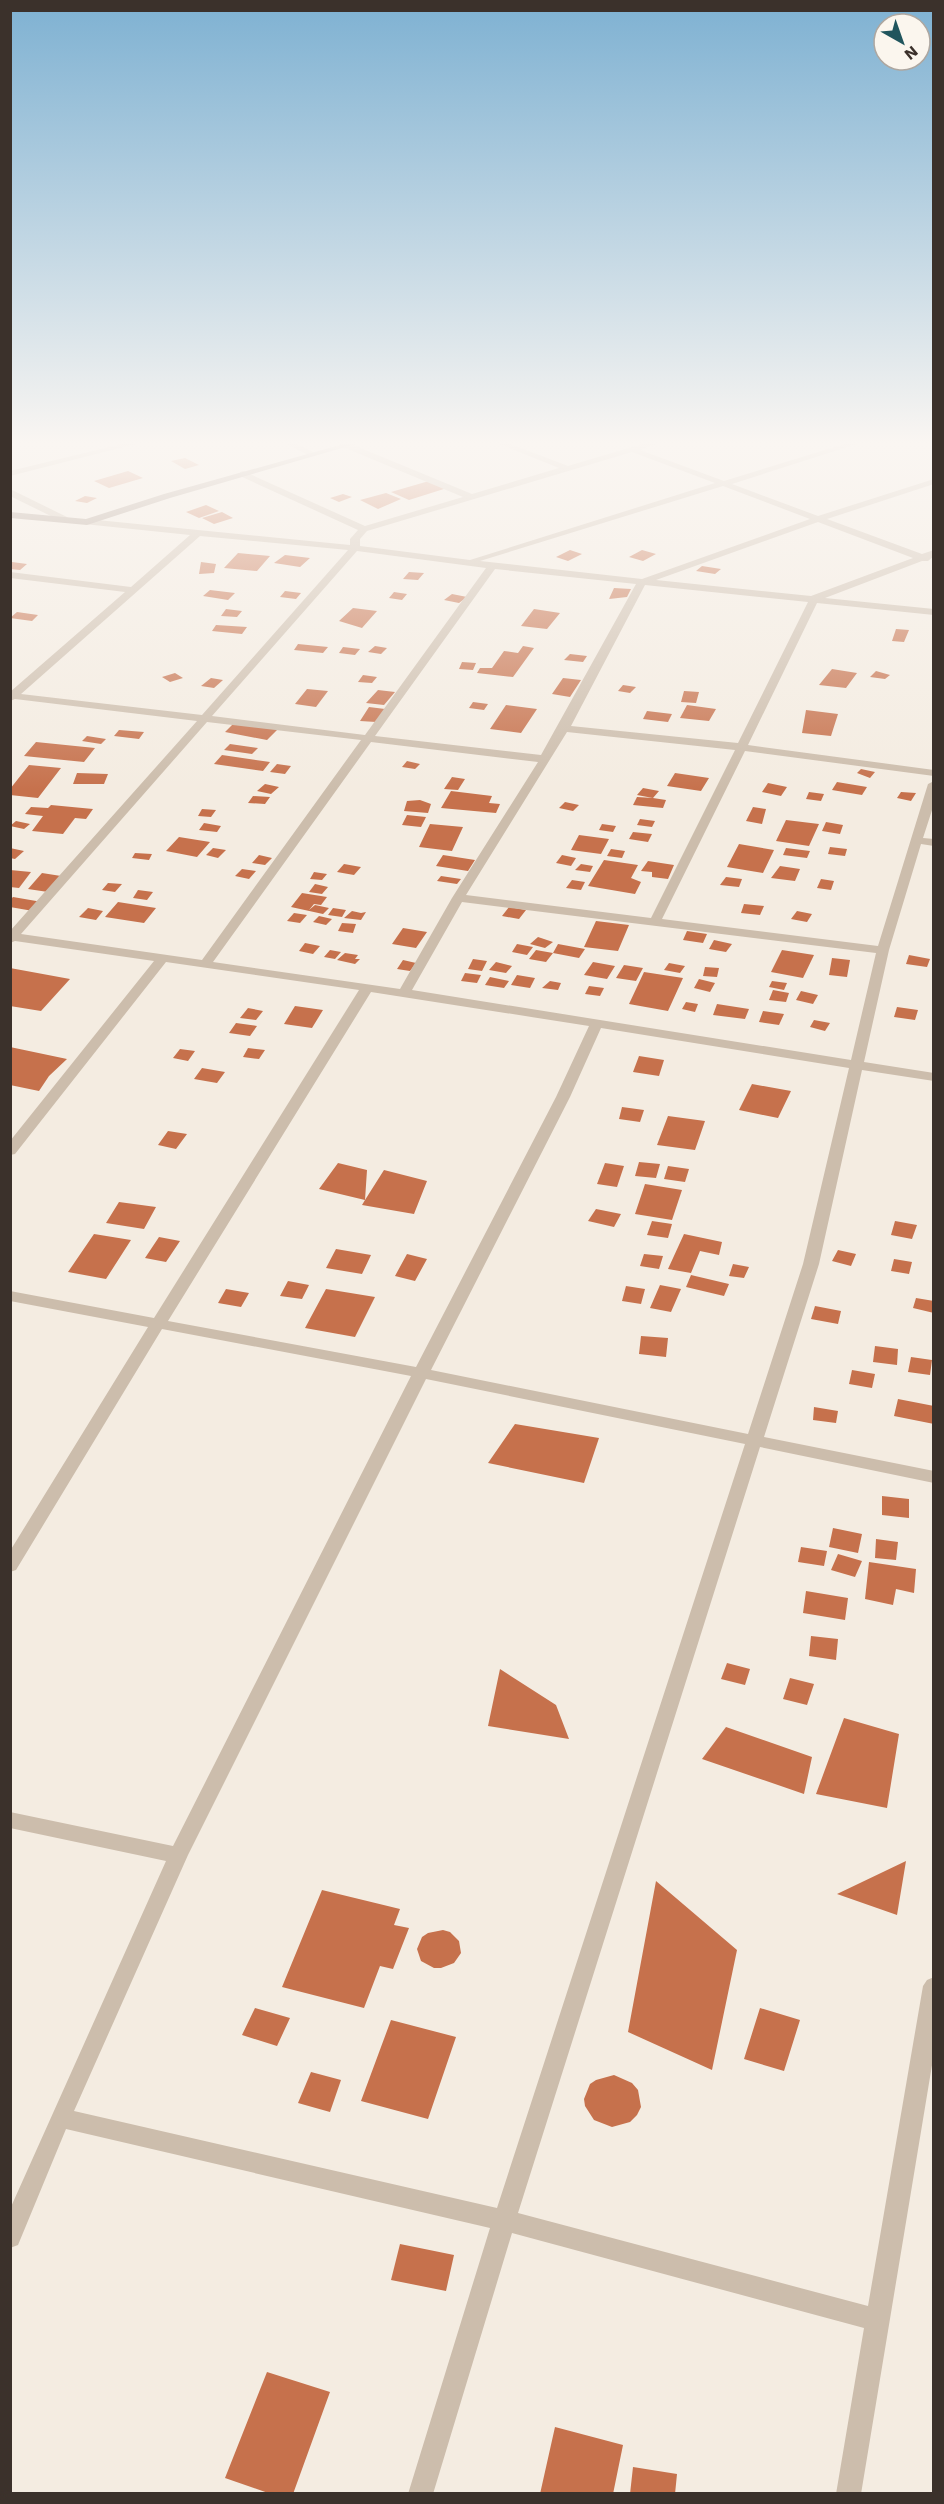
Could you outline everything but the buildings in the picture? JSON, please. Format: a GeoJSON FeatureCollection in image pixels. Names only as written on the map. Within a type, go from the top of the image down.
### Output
{"type":"FeatureCollection","features":[{"type":"Feature","properties":{"kind":"street"},"geometry":{"type":"LineString","coordinates":[[12,697],[170,558]]}},
{"type":"Feature","properties":{"kind":"street"},"geometry":{"type":"LineString","coordinates":[[11,937],[346,558]]}},
{"type":"Feature","properties":{"kind":"street"},"geometry":{"type":"LineString","coordinates":[[436,558],[933,612]]}},
{"type":"Feature","properties":{"kind":"street"},"geometry":{"type":"LineString","coordinates":[[470,562],[484,558]]}},
{"type":"Feature","properties":{"kind":"street"},"geometry":{"type":"LineString","coordinates":[[404,993],[458,898],[564,728],[642,582],[709,558]]}},
{"type":"Feature","properties":{"kind":"street"},"geometry":{"type":"LineString","coordinates":[[655,922],[815,598],[920,558],[933,560]]}},
{"type":"Feature","properties":{"kind":"street"},"geometry":{"type":"LineString","coordinates":[[206,963],[493,565]]}},
{"type":"Feature","properties":{"kind":"street"},"geometry":{"type":"LineString","coordinates":[[10,575],[133,590]]}},
{"type":"Feature","properties":{"kind":"street"},"geometry":{"type":"LineString","coordinates":[[12,697],[205,717],[544,759]]}},
{"type":"Feature","properties":{"kind":"street"},"geometry":{"type":"LineString","coordinates":[[564,728],[741,747],[933,772]]}},
{"type":"Feature","properties":{"kind":"street"},"geometry":{"type":"LineString","coordinates":[[420,2493],[504,2220],[753,1441],[812,1264],[883,950],[933,784]]}},
{"type":"Feature","properties":{"kind":"street"},"geometry":{"type":"LineString","coordinates":[[915,840],[933,843]]}},
{"type":"Feature","properties":{"kind":"street"},"geometry":{"type":"LineString","coordinates":[[458,898],[883,950]]}},
{"type":"Feature","properties":{"kind":"street"},"geometry":{"type":"LineString","coordinates":[[11,937],[404,993],[933,1077]]}},
{"type":"Feature","properties":{"kind":"street"},"geometry":{"type":"LineString","coordinates":[[10,1151],[164,957]]}},
{"type":"Feature","properties":{"kind":"street"},"geometry":{"type":"LineString","coordinates":[[10,1566],[156,1325],[368,988]]}},
{"type":"Feature","properties":{"kind":"street"},"geometry":{"type":"LineString","coordinates":[[10,2237],[60,2118],[178,1855],[563,1097],[597,1023]]}},
{"type":"Feature","properties":{"kind":"street"},"geometry":{"type":"LineString","coordinates":[[10,1296],[421,1373],[933,1477]]}},
{"type":"Feature","properties":{"kind":"street"},"geometry":{"type":"LineString","coordinates":[[10,1820],[178,1855]]}},
{"type":"Feature","properties":{"kind":"street"},"geometry":{"type":"LineString","coordinates":[[848,2493],[933,1986]]}},
{"type":"Feature","properties":{"kind":"street"},"geometry":{"type":"LineString","coordinates":[[60,2118],[504,2220],[877,2320]]}}]}
